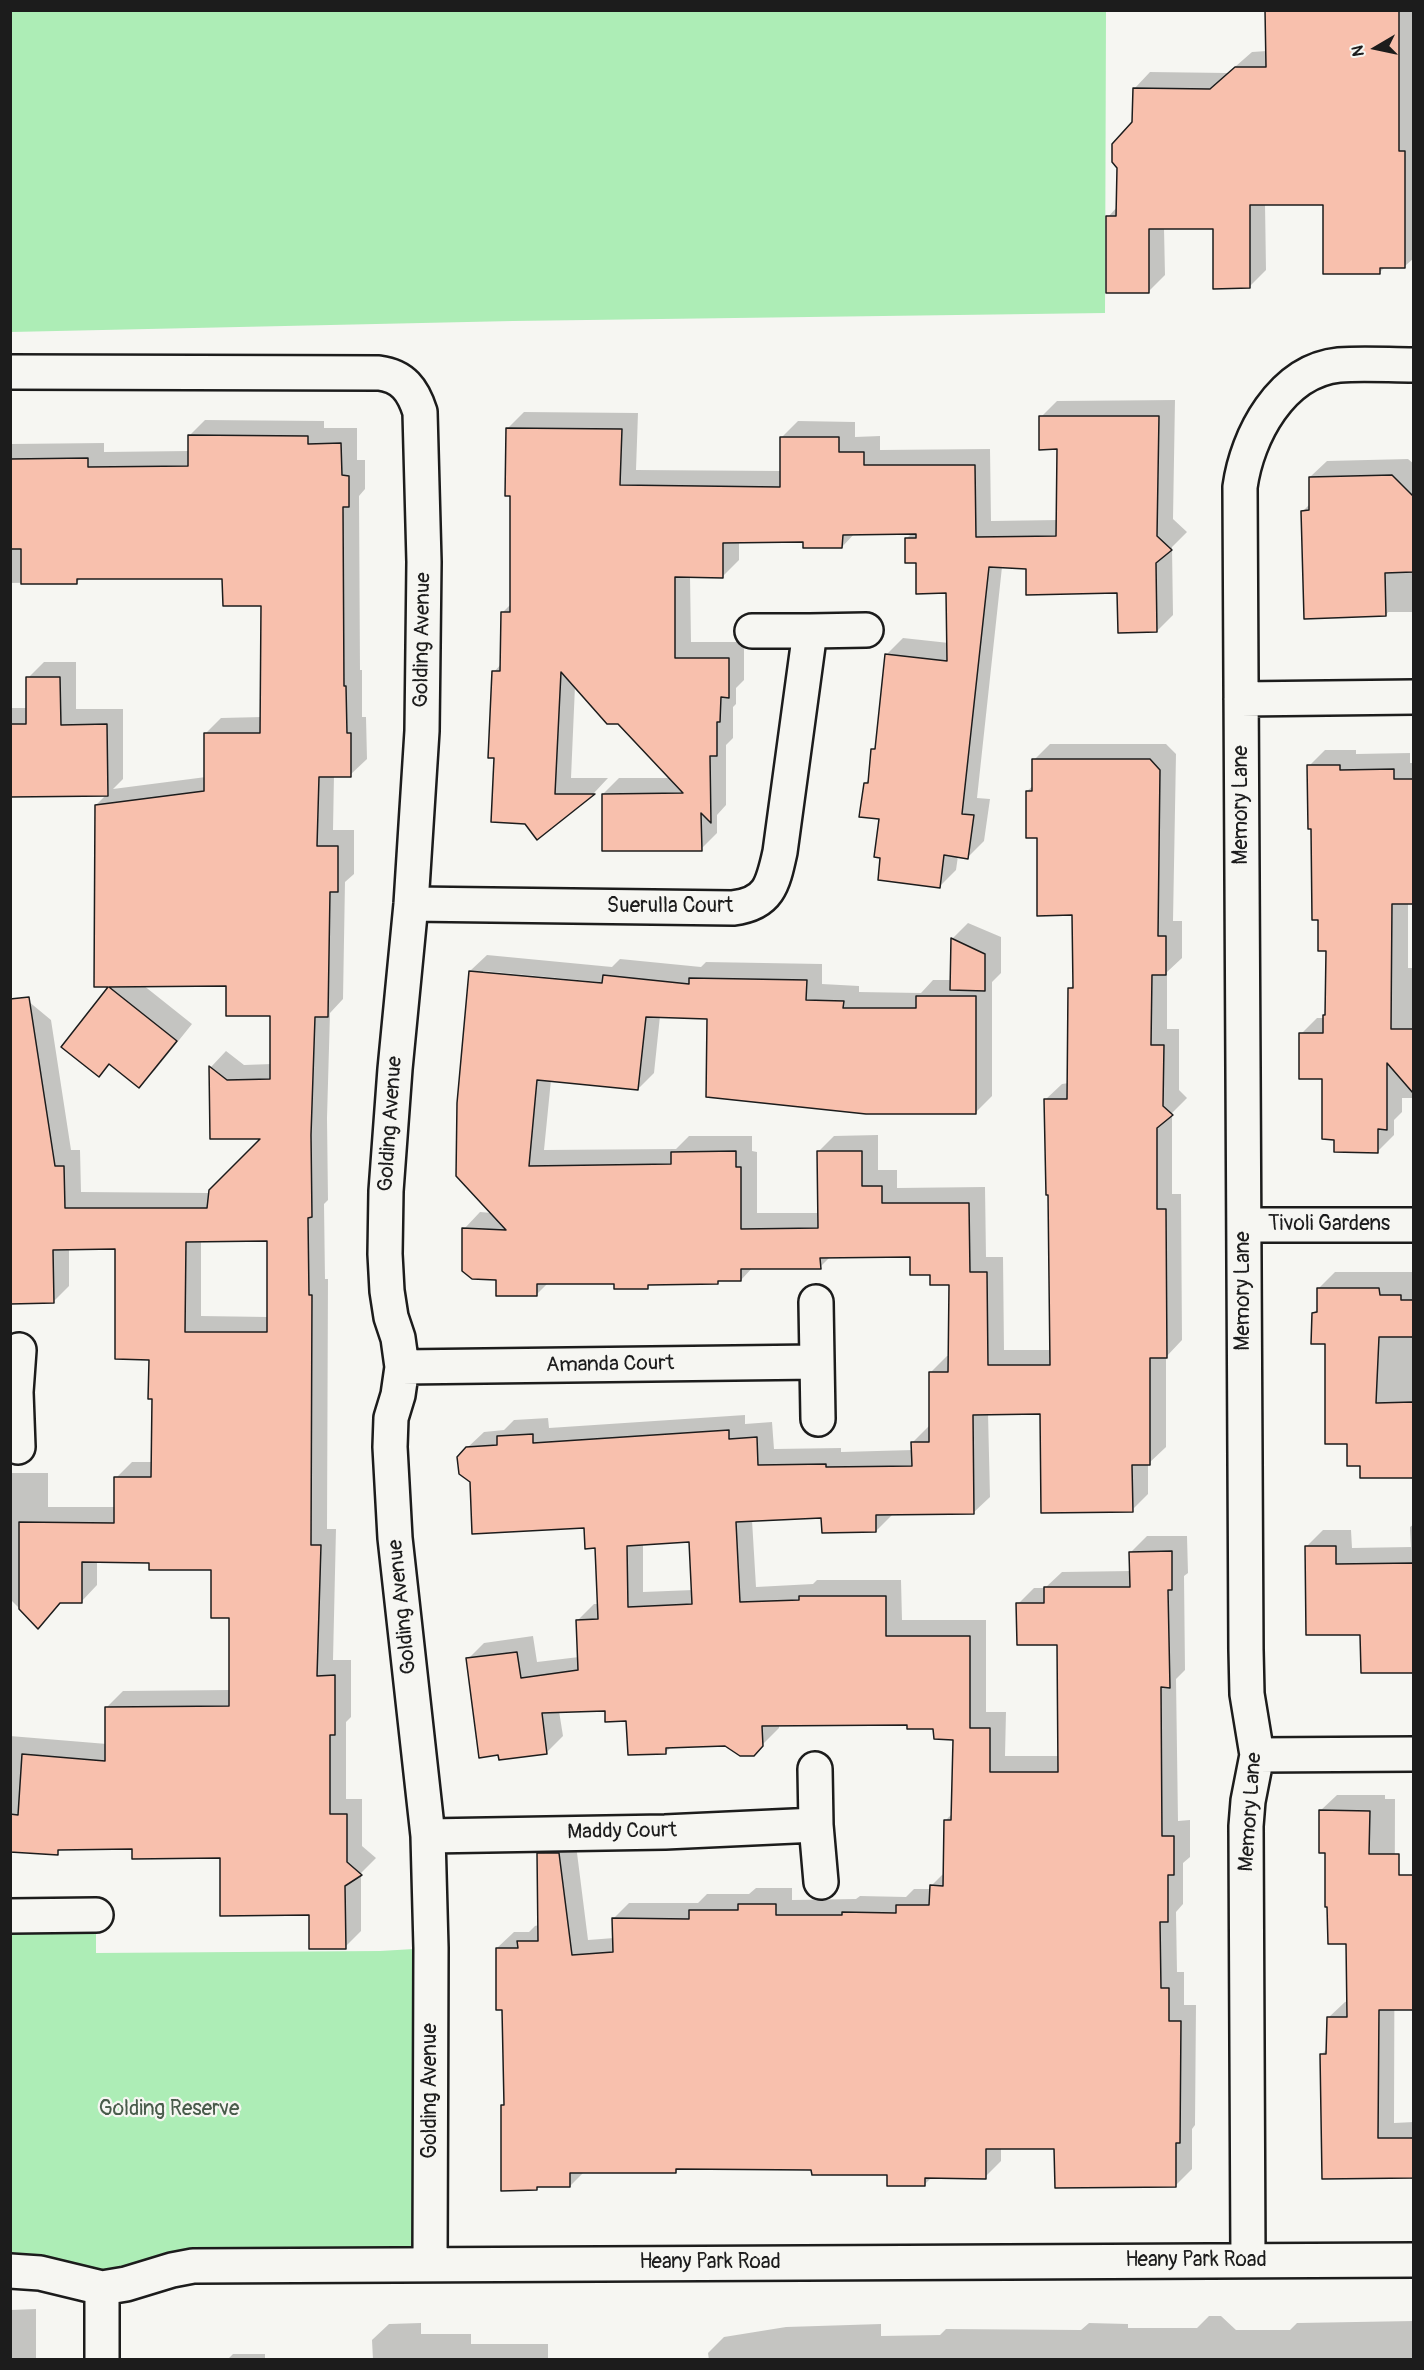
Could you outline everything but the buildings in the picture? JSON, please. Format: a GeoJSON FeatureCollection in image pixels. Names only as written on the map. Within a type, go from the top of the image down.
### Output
{"type":"FeatureCollection","features":[{"type":"Feature","properties":{"kind":"street","name":"Memory Lane"},"geometry":{"type":"LineString","coordinates":[[1248,2261],[1246,1826],[1248,1801],[1257,1755],[1247,1694],[1246,1650],[1240,487],[1244,462],[1260,424],[1285,393],[1300,380],[1317,371],[1338,365],[1413,365]]}},
{"type":"Feature","properties":{"kind":"street","name":"Golding Avenue"},"geometry":{"type":"LineString","coordinates":[[10,372],[364,371],[392,375],[405,382],[415,395],[422,430],[424,562],[422,731],[411,904],[386,1191],[385,1254],[387,1291],[402,1367],[398,1395],[391,1418],[390,1458],[395,1538],[428,1836],[431,1948],[430,2264]]}},
{"type":"Feature","properties":{"kind":"street"},"geometry":{"type":"LineString","coordinates":[[752,631],[866,630]]}},
{"type":"Feature","properties":{"kind":"street","name":"Suerulla Court"},"geometry":{"type":"LineString","coordinates":[[411,904],[733,908],[747,906],[761,899],[770,888],[780,852],[810,631]]}},
{"type":"Feature","properties":{"kind":"street"},"geometry":{"type":"LineString","coordinates":[[1241,699],[1413,697]]}},
{"type":"Feature","properties":{"kind":"street","name":"Tivoli Gardens"},"geometry":{"type":"LineString","coordinates":[[1244,1225],[1413,1225]]}},
{"type":"Feature","properties":{"kind":"street"},"geometry":{"type":"LineString","coordinates":[[816,1302],[818,1419]]}},
{"type":"Feature","properties":{"kind":"street"},"geometry":{"type":"LineString","coordinates":[[18,1447],[13,1392],[19,1350]]}},
{"type":"Feature","properties":{"kind":"street","name":"Amanda Court"},"geometry":{"type":"LineString","coordinates":[[402,1367],[817,1362]]}},
{"type":"Feature","properties":{"kind":"street"},"geometry":{"type":"LineString","coordinates":[[1257,1755],[1413,1754]]}},
{"type":"Feature","properties":{"kind":"street"},"geometry":{"type":"LineString","coordinates":[[815,1769],[816,1825],[821,1882]]}},
{"type":"Feature","properties":{"kind":"street","name":"Maddy Court"},"geometry":{"type":"LineString","coordinates":[[428,1836],[665,1832],[816,1825]]}},
{"type":"Feature","properties":{"kind":"street"},"geometry":{"type":"LineString","coordinates":[[10,1916],[96,1915]]}},
{"type":"Feature","properties":{"kind":"street","name":"Heany Park Road"},"geometry":{"type":"LineString","coordinates":[[10,2271],[40,2273],[102,2288],[193,2266],[1413,2260]]}},
{"type":"Feature","properties":{"kind":"street"},"geometry":{"type":"LineString","coordinates":[[102,2288],[102,2360]]}},
{"type":"Feature","properties":{"kind":"green space"},"geometry":{"type":"Polygon","coordinates":[[[10,11],[1106,11],[1105,313],[513,321],[11,332],[10,11]]]}},
{"type":"Feature","properties":{"kind":"green space","name":"Golding Reserve"},"geometry":{"type":"Polygon","coordinates":[[[96,1915],[96,1953],[380,1951],[431,1948],[430,2264],[126,2284],[11,2271],[11,1916],[96,1915]]]}}]}
